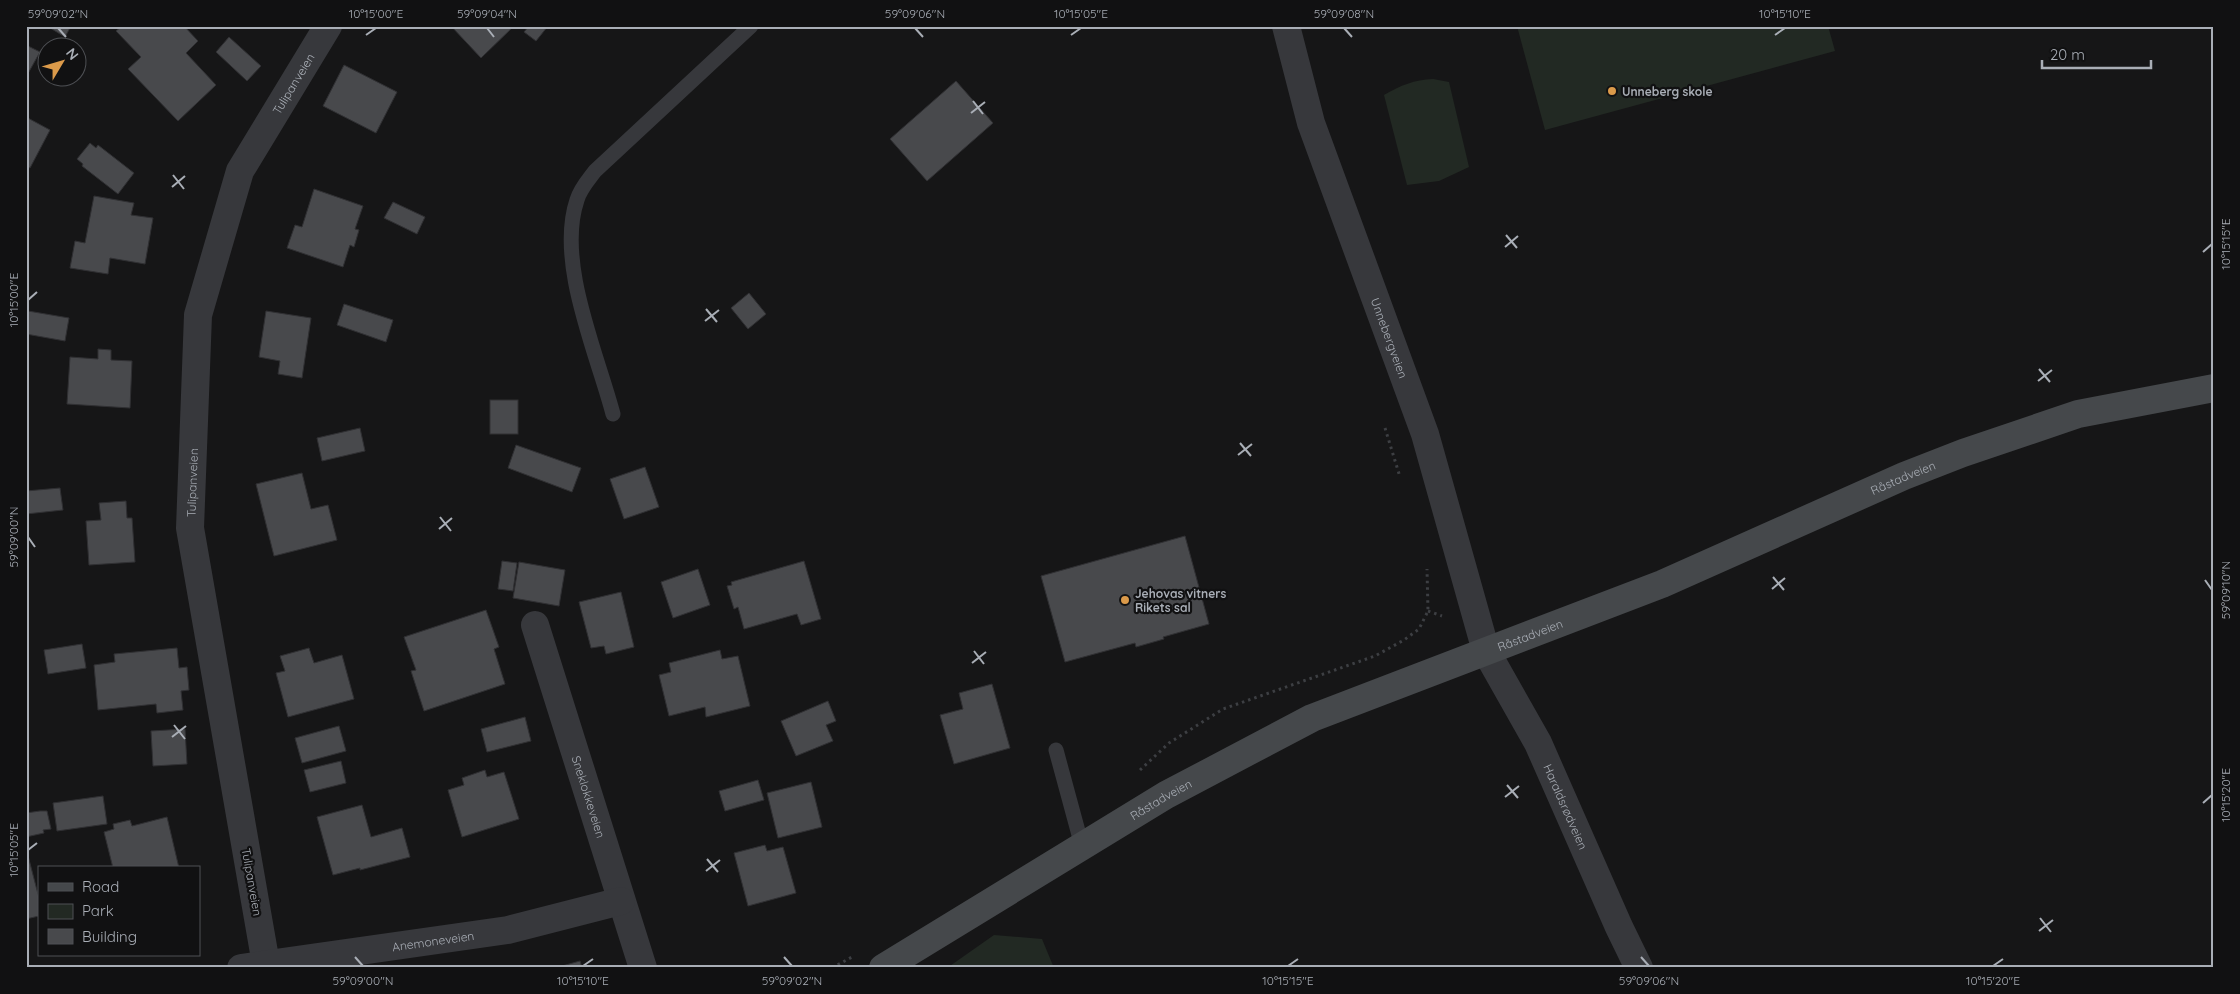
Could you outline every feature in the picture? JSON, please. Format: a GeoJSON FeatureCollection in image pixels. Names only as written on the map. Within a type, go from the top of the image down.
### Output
{"type":"FeatureCollection","features":[{"type":"Feature","properties":{"kind":"main road","name":"Råstadveien"},"geometry":{"type":"LineString","coordinates":[[883,968],[1166,795],[1312,718],[1662,584],[1904,476],[1963,453],[2078,414],[2214,388]]}},
{"type":"Feature","properties":{"kind":"street","name":"Tulipanveien"},"geometry":{"type":"LineString","coordinates":[[253,966],[190,528],[198,314],[240,171],[328,26]]}},
{"type":"Feature","properties":{"kind":"street","name":"Unnebergveien"},"geometry":{"type":"LineString","coordinates":[[1286,26],[1311,123],[1425,434],[1486,651]]}},
{"type":"Feature","properties":{"kind":"street","name":"Sneklokkeveien"},"geometry":{"type":"LineString","coordinates":[[535,625],[643,968]]}},
{"type":"Feature","properties":{"kind":"street","name":"Haraldsrødveien"},"geometry":{"type":"LineString","coordinates":[[1486,651],[1538,743],[1619,928],[1640,968]]}},
{"type":"Feature","properties":{"kind":"street","name":"Anemoneveien"},"geometry":{"type":"LineString","coordinates":[[253,966],[508,930],[621,901]]}},
{"type":"Feature","properties":{"kind":"lane"},"geometry":{"type":"LineString","coordinates":[[613,414],[581,306],[572,256],[572,228],[577,198],[595,171],[751,26]]}},
{"type":"Feature","properties":{"kind":"lane"},"geometry":{"type":"LineString","coordinates":[[1056,750],[1082,846]]}},
{"type":"Feature","properties":{"kind":"path"},"geometry":{"type":"LineString","coordinates":[[1384,425],[1401,480]]}},
{"type":"Feature","properties":{"kind":"path"},"geometry":{"type":"LineString","coordinates":[[1134,775],[1169,743],[1223,708],[1375,656],[1404,640],[1419,629],[1428,611],[1427,563]]}},
{"type":"Feature","properties":{"kind":"path"},"geometry":{"type":"LineString","coordinates":[[832,968],[858,954]]}},
{"type":"Feature","properties":{"kind":"green space","name":"Unneberg skole"},"geometry":{"type":"Polygon","coordinates":[[[1517,26],[1828,26],[1835,51],[1545,130],[1517,26]]]}},
{"type":"Feature","properties":{"kind":"green space"},"geometry":{"type":"Polygon","coordinates":[[[1433,79],[1449,82],[1469,167],[1439,181],[1407,185],[1384,95],[1408,84],[1433,79]]]}},
{"type":"Feature","properties":{"kind":"green space"},"geometry":{"type":"Polygon","coordinates":[[[994,935],[1042,939],[1054,968],[947,968],[994,935]]]}},
{"type":"Feature","properties":{"kind":"building"},"geometry":{"type":"Polygon","coordinates":[[[47,26],[71,26],[65,37],[47,26]]]}},
{"type":"Feature","properties":{"kind":"building"},"geometry":{"type":"Polygon","coordinates":[[[122,26],[184,26],[198,41],[186,53],[216,85],[178,121],[128,69],[141,57],[116,31],[122,26]]]}},
{"type":"Feature","properties":{"kind":"building"},"geometry":{"type":"Polygon","coordinates":[[[451,26],[514,26],[481,58],[451,26]]]}},
{"type":"Feature","properties":{"kind":"building"},"geometry":{"type":"Polygon","coordinates":[[[529,26],[548,26],[536,41],[524,32],[529,26]]]}},
{"type":"Feature","properties":{"kind":"building"},"geometry":{"type":"Polygon","coordinates":[[[229,37],[261,66],[247,81],[216,52],[229,37]]]}},
{"type":"Feature","properties":{"kind":"building"},"geometry":{"type":"Polygon","coordinates":[[[26,45],[38,51],[38,56],[26,77],[26,45]]]}},
{"type":"Feature","properties":{"kind":"building"},"geometry":{"type":"Polygon","coordinates":[[[344,65],[397,92],[376,133],[323,106],[344,65]]]}},
{"type":"Feature","properties":{"kind":"building"},"geometry":{"type":"Polygon","coordinates":[[[956,81],[993,123],[927,181],[890,139],[956,81]]]}},
{"type":"Feature","properties":{"kind":"building"},"geometry":{"type":"Polygon","coordinates":[[[26,117],[50,130],[30,168],[26,166],[26,117]]]}},
{"type":"Feature","properties":{"kind":"building"},"geometry":{"type":"Polygon","coordinates":[[[90,143],[96,148],[98,145],[134,173],[118,194],[82,166],[83,164],[77,159],[90,143]]]}},
{"type":"Feature","properties":{"kind":"building"},"geometry":{"type":"Polygon","coordinates":[[[314,189],[363,206],[355,229],[359,230],[354,247],[350,245],[343,267],[287,248],[295,225],[302,227],[314,189]]]}},
{"type":"Feature","properties":{"kind":"building"},"geometry":{"type":"Polygon","coordinates":[[[94,196],[134,203],[131,215],[153,218],[145,264],[110,258],[108,274],[70,268],[75,241],[85,243],[94,196]]]}},
{"type":"Feature","properties":{"kind":"building"},"geometry":{"type":"Polygon","coordinates":[[[393,202],[425,217],[417,234],[384,218],[393,202]]]}},
{"type":"Feature","properties":{"kind":"building"},"geometry":{"type":"Polygon","coordinates":[[[749,293],[766,314],[748,329],[731,308],[749,293]]]}},
{"type":"Feature","properties":{"kind":"building"},"geometry":{"type":"Polygon","coordinates":[[[344,304],[393,320],[386,342],[337,325],[344,304]]]}},
{"type":"Feature","properties":{"kind":"building"},"geometry":{"type":"Polygon","coordinates":[[[28,311],[69,318],[65,341],[26,334],[28,311]]]}},
{"type":"Feature","properties":{"kind":"building"},"geometry":{"type":"Polygon","coordinates":[[[266,311],[311,318],[302,378],[278,374],[280,361],[259,357],[266,311]]]}},
{"type":"Feature","properties":{"kind":"building"},"geometry":{"type":"Polygon","coordinates":[[[98,349],[111,350],[111,360],[132,361],[130,408],[67,404],[70,357],[98,359],[98,349]]]}},
{"type":"Feature","properties":{"kind":"building"},"geometry":{"type":"Polygon","coordinates":[[[490,400],[518,400],[518,434],[490,434],[490,400]]]}},
{"type":"Feature","properties":{"kind":"building"},"geometry":{"type":"Polygon","coordinates":[[[360,428],[365,451],[322,461],[317,438],[360,428]]]}},
{"type":"Feature","properties":{"kind":"building"},"geometry":{"type":"Polygon","coordinates":[[[516,445],[581,468],[572,492],[508,468],[516,445]]]}},
{"type":"Feature","properties":{"kind":"building"},"geometry":{"type":"Polygon","coordinates":[[[645,467],[659,507],[624,519],[610,479],[645,467]]]}},
{"type":"Feature","properties":{"kind":"building"},"geometry":{"type":"Polygon","coordinates":[[[302,473],[311,509],[328,505],[337,540],[274,556],[256,484],[302,473]]]}},
{"type":"Feature","properties":{"kind":"building"},"geometry":{"type":"Polygon","coordinates":[[[60,488],[63,510],[26,514],[26,491],[60,488]]]}},
{"type":"Feature","properties":{"kind":"building"},"geometry":{"type":"Polygon","coordinates":[[[126,501],[127,518],[132,518],[135,562],[89,565],[86,521],[101,520],[99,503],[126,501]]]}},
{"type":"Feature","properties":{"kind":"building","name":"Jehovas vitners Rikets sal"},"geometry":{"type":"Polygon","coordinates":[[[1185,536],[1209,624],[1136,647],[1135,643],[1065,662],[1041,576],[1185,536]]]}},
{"type":"Feature","properties":{"kind":"building"},"geometry":{"type":"Polygon","coordinates":[[[502,561],[517,563],[513,591],[498,589],[502,561]]]}},
{"type":"Feature","properties":{"kind":"building"},"geometry":{"type":"Polygon","coordinates":[[[804,561],[821,619],[801,625],[797,614],[744,629],[738,607],[734,609],[727,586],[732,585],[731,582],[804,561]]]}},
{"type":"Feature","properties":{"kind":"building"},"geometry":{"type":"Polygon","coordinates":[[[519,562],[565,570],[559,606],[513,598],[519,562]]]}},
{"type":"Feature","properties":{"kind":"building"},"geometry":{"type":"Polygon","coordinates":[[[698,569],[710,605],[673,618],[661,582],[698,569]]]}},
{"type":"Feature","properties":{"kind":"building"},"geometry":{"type":"Polygon","coordinates":[[[621,592],[634,647],[606,654],[604,646],[591,648],[579,602],[621,592]]]}},
{"type":"Feature","properties":{"kind":"building"},"geometry":{"type":"Polygon","coordinates":[[[486,610],[499,647],[494,649],[505,684],[424,711],[411,671],[416,670],[404,637],[486,610]]]}},
{"type":"Feature","properties":{"kind":"building"},"geometry":{"type":"Polygon","coordinates":[[[82,644],[86,668],[48,674],[44,650],[82,644]]]}},
{"type":"Feature","properties":{"kind":"building"},"geometry":{"type":"Polygon","coordinates":[[[177,648],[179,668],[187,667],[189,690],[181,691],[183,710],[157,713],[156,704],[98,710],[94,665],[115,662],[114,654],[177,648]]]}},
{"type":"Feature","properties":{"kind":"building"},"geometry":{"type":"Polygon","coordinates":[[[309,648],[314,663],[342,655],[354,699],[288,717],[276,673],[285,671],[280,656],[309,648]]]}},
{"type":"Feature","properties":{"kind":"building"},"geometry":{"type":"Polygon","coordinates":[[[720,650],[722,659],[738,656],[750,706],[706,717],[705,707],[669,716],[659,675],[671,672],[669,663],[720,650]]]}},
{"type":"Feature","properties":{"kind":"building"},"geometry":{"type":"Polygon","coordinates":[[[992,684],[1010,748],[954,764],[940,715],[963,709],[959,693],[992,684]]]}},
{"type":"Feature","properties":{"kind":"building"},"geometry":{"type":"Polygon","coordinates":[[[828,701],[836,721],[826,725],[833,741],[796,756],[781,721],[828,701]]]}},
{"type":"Feature","properties":{"kind":"building"},"geometry":{"type":"Polygon","coordinates":[[[525,717],[531,741],[487,752],[481,729],[525,717]]]}},
{"type":"Feature","properties":{"kind":"building"},"geometry":{"type":"Polygon","coordinates":[[[339,726],[346,751],[302,763],[295,738],[339,726]]]}},
{"type":"Feature","properties":{"kind":"building"},"geometry":{"type":"Polygon","coordinates":[[[185,729],[187,764],[153,766],[151,731],[185,729]]]}},
{"type":"Feature","properties":{"kind":"building"},"geometry":{"type":"Polygon","coordinates":[[[341,761],[346,783],[310,792],[304,770],[341,761]]]}},
{"type":"Feature","properties":{"kind":"building"},"geometry":{"type":"Polygon","coordinates":[[[485,770],[487,777],[504,772],[519,819],[462,837],[448,790],[464,785],[462,778],[485,770]]]}},
{"type":"Feature","properties":{"kind":"building"},"geometry":{"type":"Polygon","coordinates":[[[758,780],[764,800],[725,811],[719,791],[758,780]]]}},
{"type":"Feature","properties":{"kind":"building"},"geometry":{"type":"Polygon","coordinates":[[[811,782],[822,827],[778,838],[767,793],[811,782]]]}},
{"type":"Feature","properties":{"kind":"building"},"geometry":{"type":"Polygon","coordinates":[[[103,796],[107,824],[57,831],[53,803],[103,796]]]}},
{"type":"Feature","properties":{"kind":"building"},"geometry":{"type":"Polygon","coordinates":[[[362,805],[371,837],[402,828],[410,857],[333,875],[317,817],[362,805]]]}},
{"type":"Feature","properties":{"kind":"building"},"geometry":{"type":"Polygon","coordinates":[[[47,811],[51,829],[43,830],[44,833],[26,837],[26,813],[47,811]]]}},
{"type":"Feature","properties":{"kind":"building"},"geometry":{"type":"Polygon","coordinates":[[[167,817],[179,866],[112,866],[104,832],[114,829],[113,824],[130,820],[132,826],[167,817]]]}},
{"type":"Feature","properties":{"kind":"building"},"geometry":{"type":"Polygon","coordinates":[[[765,845],[767,851],[783,847],[796,893],[748,906],[734,853],[765,845]]]}},
{"type":"Feature","properties":{"kind":"building"},"geometry":{"type":"Polygon","coordinates":[[[26,848],[38,894],[38,916],[26,919],[26,848]]]}},
{"type":"Feature","properties":{"kind":"building"},"geometry":{"type":"Polygon","coordinates":[[[580,961],[582,968],[555,968],[580,961]]]}},
{"type":"Feature","properties":{"kind":"place","name":"Unneberg skole"},"geometry":{"type":"Point","coordinates":[1612,91]}},
{"type":"Feature","properties":{"kind":"place","name":"Jehovas vitners Rikets sal"},"geometry":{"type":"Point","coordinates":[1125,600]}}]}
